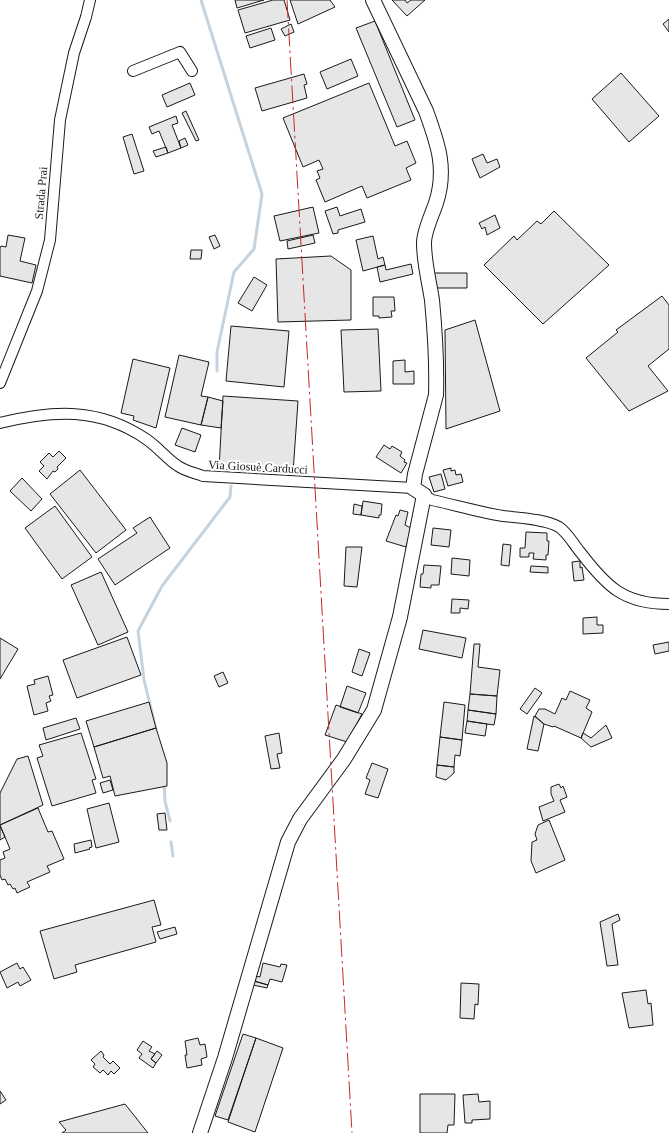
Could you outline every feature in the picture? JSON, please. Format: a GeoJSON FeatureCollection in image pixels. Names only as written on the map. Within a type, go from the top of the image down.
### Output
{"type":"FeatureCollection","features":[{"type":"Feature","properties":{"kind":"street","name":"Strada Prai"},"geometry":{"type":"LineString","coordinates":[[0,383],[37,291],[50,240],[60,120],[74,53],[90,0]]}},
{"type":"Feature","properties":{"kind":"street"},"geometry":{"type":"LineString","coordinates":[[200,1133],[225,1058],[288,842],[300,819],[344,759],[374,710],[400,617],[419,492],[415,474],[436,395],[436,345],[424,241],[440,189],[441,163],[426,111],[373,0]]}},
{"type":"Feature","properties":{"kind":"street"},"geometry":{"type":"LineString","coordinates":[[133,71],[180,52],[192,71]]}},
{"type":"Feature","properties":{"kind":"street","name":"Via Giosuè Carducci"},"geometry":{"type":"LineString","coordinates":[[0,424],[54,414],[80,414],[116,422],[146,440],[179,467],[203,476],[419,492],[432,500],[500,515],[549,523],[559,527],[566,533],[594,570],[611,588],[622,595],[638,601],[669,604]]}},
{"type":"Feature","properties":{"kind":"building"},"geometry":{"type":"Polygon","coordinates":[[[235,0],[264,0],[237,8],[235,0]]]}},
{"type":"Feature","properties":{"kind":"building"},"geometry":{"type":"Polygon","coordinates":[[[273,0],[284,0],[290,20],[245,33],[238,10],[273,0]]]}},
{"type":"Feature","properties":{"kind":"building"},"geometry":{"type":"Polygon","coordinates":[[[290,0],[330,0],[335,7],[298,24],[290,0]]]}},
{"type":"Feature","properties":{"kind":"building"},"geometry":{"type":"Polygon","coordinates":[[[392,0],[405,0],[407,3],[411,0],[425,0],[407,16],[392,0]]]}},
{"type":"Feature","properties":{"kind":"building"},"geometry":{"type":"Polygon","coordinates":[[[669,19],[669,32],[663,24],[669,19]]]}},
{"type":"Feature","properties":{"kind":"building"},"geometry":{"type":"Polygon","coordinates":[[[375,21],[415,120],[397,127],[356,28],[375,21]]]}},
{"type":"Feature","properties":{"kind":"building"},"geometry":{"type":"Polygon","coordinates":[[[291,24],[294,32],[285,36],[281,29],[291,24]]]}},
{"type":"Feature","properties":{"kind":"building"},"geometry":{"type":"Polygon","coordinates":[[[271,28],[275,40],[250,48],[246,36],[271,28]]]}},
{"type":"Feature","properties":{"kind":"building"},"geometry":{"type":"Polygon","coordinates":[[[351,59],[358,76],[327,89],[320,72],[351,59]]]}},
{"type":"Feature","properties":{"kind":"building"},"geometry":{"type":"Polygon","coordinates":[[[621,73],[659,116],[629,142],[592,99],[621,73]]]}},
{"type":"Feature","properties":{"kind":"building"},"geometry":{"type":"Polygon","coordinates":[[[304,74],[307,84],[304,85],[307,98],[262,111],[255,88],[304,74]]]}},
{"type":"Feature","properties":{"kind":"building"},"geometry":{"type":"Polygon","coordinates":[[[190,83],[195,95],[167,107],[162,95],[190,83]]]}},
{"type":"Feature","properties":{"kind":"building"},"geometry":{"type":"Polygon","coordinates":[[[369,83],[395,146],[407,141],[416,163],[406,168],[411,180],[367,198],[362,186],[325,202],[316,180],[320,178],[317,171],[323,169],[319,160],[303,167],[283,118],[369,83]]]}},
{"type":"Feature","properties":{"kind":"building"},"geometry":{"type":"Polygon","coordinates":[[[186,111],[199,140],[196,141],[182,113],[186,111]]]}},
{"type":"Feature","properties":{"kind":"building"},"geometry":{"type":"Polygon","coordinates":[[[176,116],[178,123],[172,125],[181,148],[168,153],[159,131],[152,134],[149,127],[176,116]]]}},
{"type":"Feature","properties":{"kind":"building"},"geometry":{"type":"Polygon","coordinates":[[[132,134],[144,171],[134,174],[123,137],[132,134]]]}},
{"type":"Feature","properties":{"kind":"building"},"geometry":{"type":"Polygon","coordinates":[[[185,138],[188,145],[181,148],[179,141],[185,138]]]}},
{"type":"Feature","properties":{"kind":"building"},"geometry":{"type":"Polygon","coordinates":[[[166,147],[168,153],[156,157],[153,151],[166,147]]]}},
{"type":"Feature","properties":{"kind":"building"},"geometry":{"type":"Polygon","coordinates":[[[483,154],[487,163],[497,159],[500,167],[480,178],[472,159],[483,154]]]}},
{"type":"Feature","properties":{"kind":"building"},"geometry":{"type":"Polygon","coordinates":[[[313,207],[319,233],[280,241],[274,216],[313,207]]]}},
{"type":"Feature","properties":{"kind":"building"},"geometry":{"type":"Polygon","coordinates":[[[337,207],[340,216],[361,209],[365,222],[338,230],[338,233],[333,234],[325,211],[337,207]]]}},
{"type":"Feature","properties":{"kind":"building"},"geometry":{"type":"Polygon","coordinates":[[[554,211],[609,265],[543,324],[484,265],[514,236],[517,240],[537,221],[541,224],[554,211]]]}},
{"type":"Feature","properties":{"kind":"building"},"geometry":{"type":"Polygon","coordinates":[[[495,215],[500,228],[487,235],[485,227],[482,229],[479,223],[495,215]]]}},
{"type":"Feature","properties":{"kind":"building"},"geometry":{"type":"Polygon","coordinates":[[[8,235],[25,238],[20,261],[36,265],[32,283],[0,276],[0,248],[1,246],[6,247],[8,235]]]}},
{"type":"Feature","properties":{"kind":"building"},"geometry":{"type":"Polygon","coordinates":[[[215,235],[220,246],[214,249],[209,237],[215,235]]]}},
{"type":"Feature","properties":{"kind":"building"},"geometry":{"type":"Polygon","coordinates":[[[313,235],[315,243],[288,249],[287,241],[313,235]]]}},
{"type":"Feature","properties":{"kind":"building"},"geometry":{"type":"Polygon","coordinates":[[[373,236],[378,259],[383,257],[385,265],[363,271],[356,240],[373,236]]]}},
{"type":"Feature","properties":{"kind":"building"},"geometry":{"type":"Polygon","coordinates":[[[191,250],[202,250],[201,259],[190,259],[191,250]]]}},
{"type":"Feature","properties":{"kind":"building"},"geometry":{"type":"Polygon","coordinates":[[[331,256],[351,270],[351,320],[278,322],[276,259],[331,256]]]}},
{"type":"Feature","properties":{"kind":"building"},"geometry":{"type":"Polygon","coordinates":[[[411,264],[413,274],[380,282],[377,267],[385,265],[386,270],[411,264]]]}},
{"type":"Feature","properties":{"kind":"building"},"geometry":{"type":"Polygon","coordinates":[[[434,273],[467,273],[467,288],[434,288],[434,273]]]}},
{"type":"Feature","properties":{"kind":"building"},"geometry":{"type":"Polygon","coordinates":[[[254,277],[267,285],[252,311],[238,303],[254,277]]]}},
{"type":"Feature","properties":{"kind":"building"},"geometry":{"type":"Polygon","coordinates":[[[662,296],[669,305],[669,349],[648,366],[668,391],[629,411],[586,358],[618,332],[616,330],[662,296]]]}},
{"type":"Feature","properties":{"kind":"building"},"geometry":{"type":"Polygon","coordinates":[[[373,297],[394,297],[395,311],[391,311],[392,317],[379,318],[379,316],[373,316],[373,297]]]}},
{"type":"Feature","properties":{"kind":"building"},"geometry":{"type":"Polygon","coordinates":[[[475,320],[500,411],[446,429],[445,330],[475,320]]]}},
{"type":"Feature","properties":{"kind":"building"},"geometry":{"type":"Polygon","coordinates":[[[231,326],[289,331],[284,387],[226,381],[231,326]]]}},
{"type":"Feature","properties":{"kind":"building"},"geometry":{"type":"Polygon","coordinates":[[[378,329],[381,391],[344,392],[341,330],[378,329]]]}},
{"type":"Feature","properties":{"kind":"building"},"geometry":{"type":"Polygon","coordinates":[[[179,355],[209,362],[201,396],[208,397],[201,425],[165,417],[179,355]]]}},
{"type":"Feature","properties":{"kind":"building"},"geometry":{"type":"Polygon","coordinates":[[[133,359],[170,368],[156,428],[133,420],[134,416],[121,413],[133,359]]]}},
{"type":"Feature","properties":{"kind":"building"},"geometry":{"type":"Polygon","coordinates":[[[405,360],[405,372],[414,371],[414,384],[393,384],[393,361],[405,360]]]}},
{"type":"Feature","properties":{"kind":"building"},"geometry":{"type":"Polygon","coordinates":[[[223,396],[298,401],[293,473],[219,469],[223,396]]]}},
{"type":"Feature","properties":{"kind":"building"},"geometry":{"type":"Polygon","coordinates":[[[208,397],[223,401],[221,428],[201,425],[208,397]]]}},
{"type":"Feature","properties":{"kind":"building"},"geometry":{"type":"Polygon","coordinates":[[[182,428],[201,435],[195,452],[175,445],[182,428]]]}},
{"type":"Feature","properties":{"kind":"building"},"geometry":{"type":"Polygon","coordinates":[[[384,445],[390,449],[392,446],[402,452],[400,456],[407,463],[401,473],[376,457],[384,445]]]}},
{"type":"Feature","properties":{"kind":"building"},"geometry":{"type":"Polygon","coordinates":[[[59,451],[66,458],[47,479],[39,471],[44,466],[40,462],[49,453],[53,457],[59,451]]]}},
{"type":"Feature","properties":{"kind":"building"},"geometry":{"type":"Polygon","coordinates":[[[451,468],[451,471],[455,470],[456,475],[461,474],[463,482],[448,486],[443,470],[451,468]]]}},
{"type":"Feature","properties":{"kind":"building"},"geometry":{"type":"Polygon","coordinates":[[[80,470],[126,530],[96,553],[50,494],[80,470]]]}},
{"type":"Feature","properties":{"kind":"building"},"geometry":{"type":"Polygon","coordinates":[[[441,474],[445,489],[434,492],[429,477],[441,474]]]}},
{"type":"Feature","properties":{"kind":"building"},"geometry":{"type":"Polygon","coordinates":[[[22,478],[42,499],[31,511],[10,491],[22,478]]]}},
{"type":"Feature","properties":{"kind":"building"},"geometry":{"type":"Polygon","coordinates":[[[363,501],[382,504],[379,518],[361,515],[363,501]]]}},
{"type":"Feature","properties":{"kind":"building"},"geometry":{"type":"Polygon","coordinates":[[[354,504],[362,506],[361,515],[353,514],[354,504]]]}},
{"type":"Feature","properties":{"kind":"building"},"geometry":{"type":"Polygon","coordinates":[[[55,506],[92,557],[62,579],[25,528],[55,506]]]}},
{"type":"Feature","properties":{"kind":"building"},"geometry":{"type":"Polygon","coordinates":[[[400,510],[408,512],[405,525],[411,528],[406,547],[386,541],[396,515],[398,516],[400,510]]]}},
{"type":"Feature","properties":{"kind":"building"},"geometry":{"type":"Polygon","coordinates":[[[150,517],[170,548],[115,585],[98,559],[137,533],[133,528],[150,517]]]}},
{"type":"Feature","properties":{"kind":"building"},"geometry":{"type":"Polygon","coordinates":[[[433,528],[451,530],[449,547],[431,545],[433,528]]]}},
{"type":"Feature","properties":{"kind":"building"},"geometry":{"type":"Polygon","coordinates":[[[526,532],[547,533],[547,541],[549,541],[546,560],[533,559],[534,553],[529,553],[529,557],[520,557],[520,548],[525,548],[526,532]]]}},
{"type":"Feature","properties":{"kind":"building"},"geometry":{"type":"Polygon","coordinates":[[[503,544],[511,545],[509,566],[501,565],[503,544]]]}},
{"type":"Feature","properties":{"kind":"building"},"geometry":{"type":"Polygon","coordinates":[[[346,547],[362,547],[357,587],[344,586],[346,547]]]}},
{"type":"Feature","properties":{"kind":"building"},"geometry":{"type":"Polygon","coordinates":[[[452,558],[470,560],[469,576],[451,574],[452,558]]]}},
{"type":"Feature","properties":{"kind":"building"},"geometry":{"type":"Polygon","coordinates":[[[580,561],[584,580],[574,581],[572,562],[580,561]]]}},
{"type":"Feature","properties":{"kind":"building"},"geometry":{"type":"Polygon","coordinates":[[[424,565],[441,566],[439,585],[431,585],[431,588],[420,587],[424,565]]]}},
{"type":"Feature","properties":{"kind":"building"},"geometry":{"type":"Polygon","coordinates":[[[531,566],[548,567],[548,573],[530,572],[531,566]]]}},
{"type":"Feature","properties":{"kind":"building"},"geometry":{"type":"Polygon","coordinates":[[[101,572],[128,632],[98,645],[71,585],[101,572]]]}},
{"type":"Feature","properties":{"kind":"building"},"geometry":{"type":"Polygon","coordinates":[[[452,599],[469,600],[468,609],[460,608],[460,613],[451,613],[452,599]]]}},
{"type":"Feature","properties":{"kind":"building"},"geometry":{"type":"Polygon","coordinates":[[[597,617],[597,625],[603,625],[603,633],[583,634],[583,618],[597,617]]]}},
{"type":"Feature","properties":{"kind":"building"},"geometry":{"type":"Polygon","coordinates":[[[423,630],[466,638],[462,658],[419,649],[423,630]]]}},
{"type":"Feature","properties":{"kind":"building"},"geometry":{"type":"Polygon","coordinates":[[[127,637],[141,675],[77,698],[63,660],[127,637]]]}},
{"type":"Feature","properties":{"kind":"building"},"geometry":{"type":"Polygon","coordinates":[[[0,638],[18,649],[0,679],[0,638]]]}},
{"type":"Feature","properties":{"kind":"building"},"geometry":{"type":"Polygon","coordinates":[[[669,642],[669,651],[655,654],[653,645],[669,642]]]}},
{"type":"Feature","properties":{"kind":"building"},"geometry":{"type":"Polygon","coordinates":[[[474,644],[480,644],[478,667],[500,670],[497,696],[470,694],[474,644]]]}},
{"type":"Feature","properties":{"kind":"building"},"geometry":{"type":"Polygon","coordinates":[[[359,649],[370,653],[362,676],[352,672],[359,649]]]}},
{"type":"Feature","properties":{"kind":"building"},"geometry":{"type":"Polygon","coordinates":[[[223,672],[228,683],[219,687],[214,676],[223,672]]]}},
{"type":"Feature","properties":{"kind":"building"},"geometry":{"type":"Polygon","coordinates":[[[48,676],[53,695],[49,696],[51,701],[46,703],[48,711],[34,715],[27,686],[35,684],[34,680],[48,676]]]}},
{"type":"Feature","properties":{"kind":"building"},"geometry":{"type":"Polygon","coordinates":[[[347,686],[366,693],[358,713],[340,707],[347,686]]]}},
{"type":"Feature","properties":{"kind":"building"},"geometry":{"type":"Polygon","coordinates":[[[535,688],[542,693],[527,714],[520,709],[535,688]]]}},
{"type":"Feature","properties":{"kind":"building"},"geometry":{"type":"Polygon","coordinates":[[[570,691],[590,700],[586,708],[592,712],[581,738],[554,726],[544,724],[535,716],[539,709],[545,709],[555,714],[562,698],[566,700],[570,691]]]}},
{"type":"Feature","properties":{"kind":"building"},"geometry":{"type":"Polygon","coordinates":[[[470,694],[497,696],[496,714],[468,710],[470,694]]]}},
{"type":"Feature","properties":{"kind":"building"},"geometry":{"type":"Polygon","coordinates":[[[149,702],[156,728],[94,747],[86,721],[149,702]]]}},
{"type":"Feature","properties":{"kind":"building"},"geometry":{"type":"Polygon","coordinates":[[[444,702],[465,705],[462,740],[440,737],[444,702]]]}},
{"type":"Feature","properties":{"kind":"building"},"geometry":{"type":"Polygon","coordinates":[[[336,705],[362,714],[347,742],[325,735],[336,705]]]}},
{"type":"Feature","properties":{"kind":"building"},"geometry":{"type":"Polygon","coordinates":[[[468,710],[496,714],[494,725],[467,721],[468,710]]]}},
{"type":"Feature","properties":{"kind":"building"},"geometry":{"type":"Polygon","coordinates":[[[534,716],[544,724],[538,751],[527,749],[534,716]]]}},
{"type":"Feature","properties":{"kind":"building"},"geometry":{"type":"Polygon","coordinates":[[[76,718],[80,729],[46,740],[43,728],[76,718]]]}},
{"type":"Feature","properties":{"kind":"building"},"geometry":{"type":"Polygon","coordinates":[[[467,721],[487,724],[485,736],[465,733],[467,721]]]}},
{"type":"Feature","properties":{"kind":"building"},"geometry":{"type":"Polygon","coordinates":[[[606,725],[612,738],[591,747],[581,738],[583,733],[591,738],[606,725]]]}},
{"type":"Feature","properties":{"kind":"building"},"geometry":{"type":"Polygon","coordinates":[[[156,728],[167,763],[167,786],[115,796],[110,776],[103,778],[94,747],[156,728]]]}},
{"type":"Feature","properties":{"kind":"building"},"geometry":{"type":"Polygon","coordinates":[[[81,733],[96,779],[92,780],[96,793],[52,806],[37,758],[43,756],[39,745],[81,733]]]}},
{"type":"Feature","properties":{"kind":"building"},"geometry":{"type":"Polygon","coordinates":[[[279,733],[282,753],[277,754],[280,768],[271,769],[265,736],[279,733]]]}},
{"type":"Feature","properties":{"kind":"building"},"geometry":{"type":"Polygon","coordinates":[[[440,737],[462,740],[460,756],[455,755],[454,767],[437,765],[440,737]]]}},
{"type":"Feature","properties":{"kind":"building"},"geometry":{"type":"Polygon","coordinates":[[[28,756],[43,805],[0,825],[0,793],[17,759],[28,756]]]}},
{"type":"Feature","properties":{"kind":"building"},"geometry":{"type":"Polygon","coordinates":[[[372,763],[388,769],[378,798],[365,794],[370,780],[366,778],[372,763]]]}},
{"type":"Feature","properties":{"kind":"building"},"geometry":{"type":"Polygon","coordinates":[[[437,765],[454,767],[454,773],[446,780],[436,777],[437,765]]]}},
{"type":"Feature","properties":{"kind":"building"},"geometry":{"type":"Polygon","coordinates":[[[110,780],[113,790],[103,793],[100,783],[110,780]]]}},
{"type":"Feature","properties":{"kind":"building"},"geometry":{"type":"Polygon","coordinates":[[[559,784],[561,788],[563,786],[567,797],[560,800],[565,812],[543,821],[539,807],[554,801],[551,787],[559,784]]]}},
{"type":"Feature","properties":{"kind":"building"},"geometry":{"type":"Polygon","coordinates":[[[109,803],[119,842],[96,848],[87,809],[109,803]]]}},
{"type":"Feature","properties":{"kind":"building"},"geometry":{"type":"Polygon","coordinates":[[[38,808],[48,832],[52,831],[64,859],[47,866],[50,872],[27,882],[30,887],[17,893],[15,888],[13,889],[10,884],[8,885],[5,879],[2,880],[0,875],[0,860],[5,858],[3,852],[10,849],[0,825],[38,808]]]}},
{"type":"Feature","properties":{"kind":"building"},"geometry":{"type":"Polygon","coordinates":[[[165,813],[167,830],[159,830],[157,814],[165,813]]]}},
{"type":"Feature","properties":{"kind":"building"},"geometry":{"type":"Polygon","coordinates":[[[549,820],[565,860],[536,873],[531,861],[532,842],[537,840],[535,834],[538,825],[549,820]]]}},
{"type":"Feature","properties":{"kind":"building"},"geometry":{"type":"Polygon","coordinates":[[[0,826],[5,837],[0,840],[0,826]]]}},
{"type":"Feature","properties":{"kind":"building"},"geometry":{"type":"Polygon","coordinates":[[[91,840],[92,847],[90,849],[75,853],[74,844],[91,840]]]}},
{"type":"Feature","properties":{"kind":"building"},"geometry":{"type":"Polygon","coordinates":[[[154,900],[161,925],[152,927],[156,942],[75,965],[77,972],[54,979],[40,931],[154,900]]]}},
{"type":"Feature","properties":{"kind":"building"},"geometry":{"type":"Polygon","coordinates":[[[618,914],[620,920],[612,924],[618,965],[607,966],[600,922],[618,914]]]}},
{"type":"Feature","properties":{"kind":"building"},"geometry":{"type":"Polygon","coordinates":[[[175,927],[177,934],[160,939],[157,932],[175,927]]]}},
{"type":"Feature","properties":{"kind":"building"},"geometry":{"type":"Polygon","coordinates":[[[17,963],[20,969],[23,967],[31,980],[20,986],[18,982],[7,988],[0,972],[17,963]]]}},
{"type":"Feature","properties":{"kind":"building"},"geometry":{"type":"Polygon","coordinates":[[[263,963],[280,967],[281,964],[287,965],[282,982],[270,979],[268,985],[254,981],[255,976],[260,977],[263,963]]]}},
{"type":"Feature","properties":{"kind":"building"},"geometry":{"type":"Polygon","coordinates":[[[254,981],[268,985],[267,988],[253,985],[254,981]]]}},
{"type":"Feature","properties":{"kind":"building"},"geometry":{"type":"Polygon","coordinates":[[[461,983],[479,984],[478,1005],[475,1004],[474,1019],[460,1018],[461,983]]]}},
{"type":"Feature","properties":{"kind":"building"},"geometry":{"type":"Polygon","coordinates":[[[646,990],[648,1004],[651,1003],[653,1025],[629,1028],[622,993],[646,990]]]}},
{"type":"Feature","properties":{"kind":"building"},"geometry":{"type":"Polygon","coordinates":[[[243,1034],[256,1038],[228,1120],[215,1116],[243,1034]]]}},
{"type":"Feature","properties":{"kind":"building"},"geometry":{"type":"Polygon","coordinates":[[[198,1038],[200,1045],[205,1044],[207,1057],[201,1059],[202,1065],[187,1068],[185,1041],[198,1038]]]}},
{"type":"Feature","properties":{"kind":"building"},"geometry":{"type":"Polygon","coordinates":[[[256,1038],[283,1048],[255,1132],[228,1122],[256,1038]]]}},
{"type":"Feature","properties":{"kind":"building"},"geometry":{"type":"Polygon","coordinates":[[[143,1041],[152,1047],[149,1051],[155,1054],[151,1059],[156,1063],[153,1068],[139,1058],[142,1054],[137,1050],[143,1041]]]}},
{"type":"Feature","properties":{"kind":"building"},"geometry":{"type":"Polygon","coordinates":[[[101,1051],[104,1055],[103,1057],[110,1064],[113,1061],[120,1068],[114,1074],[111,1071],[108,1075],[103,1070],[100,1073],[93,1067],[95,1064],[91,1060],[101,1051]]]}},
{"type":"Feature","properties":{"kind":"building"},"geometry":{"type":"Polygon","coordinates":[[[157,1051],[162,1055],[156,1063],[151,1059],[157,1051]]]}},
{"type":"Feature","properties":{"kind":"building"},"geometry":{"type":"Polygon","coordinates":[[[0,1091],[6,1100],[0,1104],[0,1091]]]}},
{"type":"Feature","properties":{"kind":"building"},"geometry":{"type":"Polygon","coordinates":[[[420,1094],[455,1094],[454,1125],[448,1125],[447,1133],[420,1133],[420,1094]]]}},
{"type":"Feature","properties":{"kind":"building"},"geometry":{"type":"Polygon","coordinates":[[[478,1094],[479,1102],[490,1101],[490,1119],[472,1120],[472,1123],[465,1123],[463,1095],[478,1094]]]}},
{"type":"Feature","properties":{"kind":"building"},"geometry":{"type":"Polygon","coordinates":[[[125,1104],[148,1133],[62,1133],[66,1130],[59,1122],[125,1104]]]}},
{"type":"Feature","properties":{"kind":"waterway"},"geometry":{"type":"LineString","coordinates":[[201,0],[262,194],[254,249],[234,272],[217,352],[217,371]]}},
{"type":"Feature","properties":{"kind":"waterway"},"geometry":{"type":"LineString","coordinates":[[156,729],[144,680],[138,631],[162,586],[230,497],[231,486]]}},
{"type":"Feature","properties":{"kind":"waterway"},"geometry":{"type":"LineString","coordinates":[[164,784],[165,801],[170,821]]}},
{"type":"Feature","properties":{"kind":"waterway"},"geometry":{"type":"LineString","coordinates":[[171,842],[173,856]]}},
{"type":"Feature","properties":{"kind":"power"},"geometry":{"type":"LineString","coordinates":[[287,0],[352,1133]]}}]}
